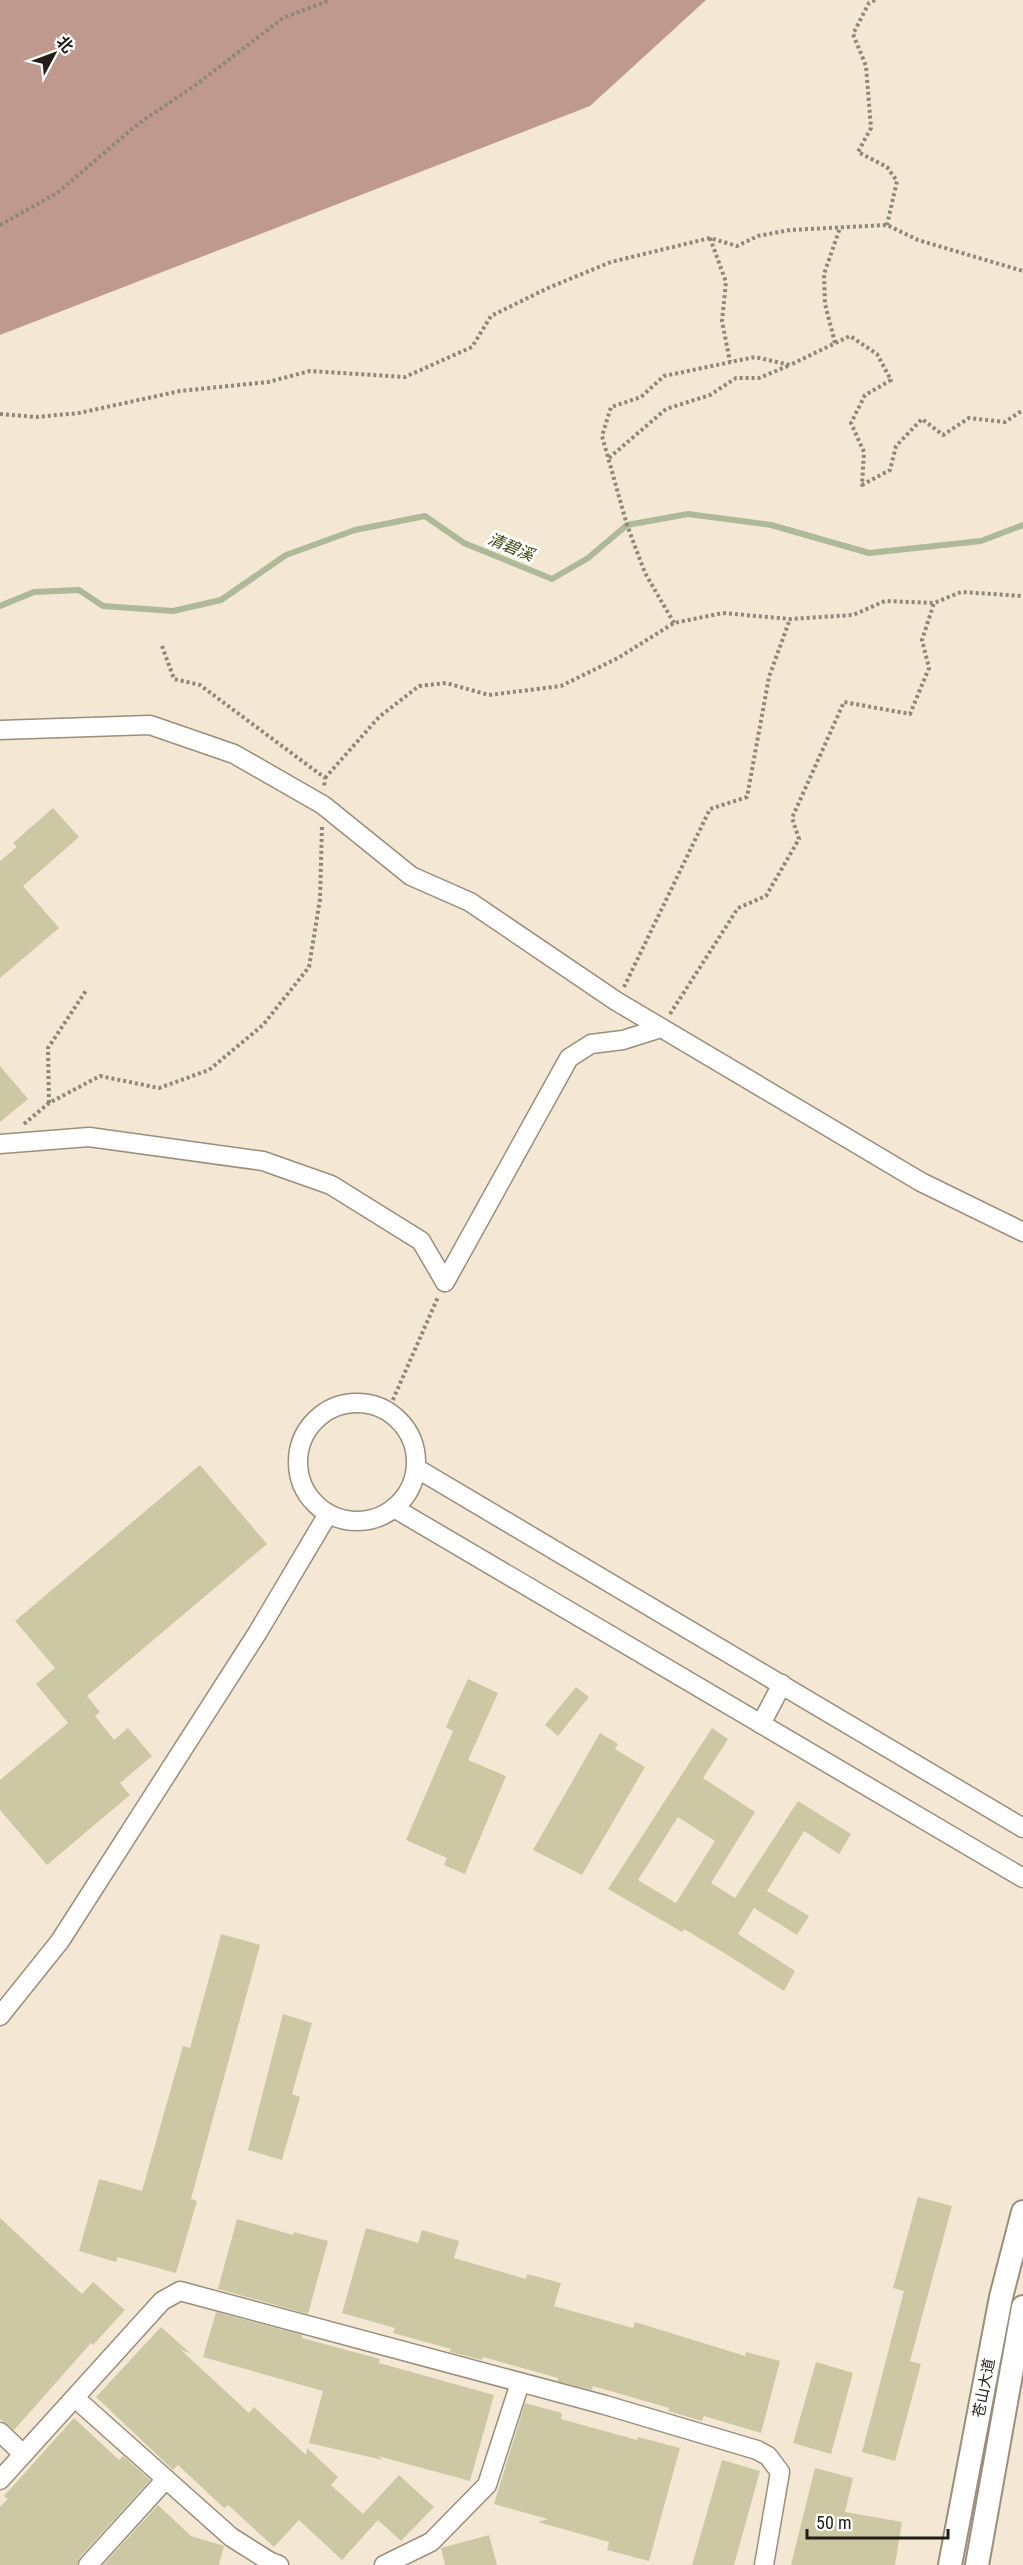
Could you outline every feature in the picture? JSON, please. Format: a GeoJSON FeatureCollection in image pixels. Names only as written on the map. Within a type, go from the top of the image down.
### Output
{"type":"FeatureCollection","features":[{"type":"Feature","properties":{"kind":"main road","name":"苍山大道"},"geometry":{"type":"LineString","coordinates":[[950,2565],[1002,2297],[1023,2212]]}},
{"type":"Feature","properties":{"kind":"main road","name":"苍山大道"},"geometry":{"type":"LineString","coordinates":[[977,2565],[1016,2389],[1023,2308]]}},
{"type":"Feature","properties":{"kind":"street"},"geometry":{"type":"LineString","coordinates":[[0,730],[150,725],[234,754],[323,805],[411,876],[470,902],[616,1001],[921,1182],[1023,1232]]}},
{"type":"Feature","properties":{"kind":"street"},"geometry":{"type":"LineString","coordinates":[[445,1282],[569,1058],[591,1044],[623,1040],[661,1028]]}},
{"type":"Feature","properties":{"kind":"street"},"geometry":{"type":"LineString","coordinates":[[1,1143],[89,1137],[263,1161],[331,1185],[421,1241],[445,1282]]}},
{"type":"Feature","properties":{"kind":"street"},"geometry":{"type":"LineString","coordinates":[[346,1403],[368,1403],[388,1412],[404,1426],[414,1446],[416,1468],[409,1490],[394,1508],[374,1519],[351,1521],[328,1514],[310,1498],[299,1475],[298,1451],[308,1428],[325,1411],[346,1403]]}},
{"type":"Feature","properties":{"kind":"street"},"geometry":{"type":"LineString","coordinates":[[416,1468],[1023,1828]]}},
{"type":"Feature","properties":{"kind":"street"},"geometry":{"type":"LineString","coordinates":[[394,1508],[1023,1878]]}},
{"type":"Feature","properties":{"kind":"street"},"geometry":{"type":"LineString","coordinates":[[0,2016],[60,1941],[258,1632],[328,1514]]}},
{"type":"Feature","properties":{"kind":"street"},"geometry":{"type":"LineString","coordinates":[[761,1724],[782,1684]]}},
{"type":"Feature","properties":{"kind":"street"},"geometry":{"type":"LineString","coordinates":[[0,2480],[162,2301],[180,2291],[739,2444],[768,2456],[780,2472],[780,2480],[764,2565]]}},
{"type":"Feature","properties":{"kind":"street"},"geometry":{"type":"LineString","coordinates":[[384,2565],[431,2542],[487,2485],[520,2383]]}},
{"type":"Feature","properties":{"kind":"street"},"geometry":{"type":"LineString","coordinates":[[75,2398],[231,2537],[279,2565]]}},
{"type":"Feature","properties":{"kind":"street"},"geometry":{"type":"LineString","coordinates":[[0,2432],[24,2454]]}},
{"type":"Feature","properties":{"kind":"street"},"geometry":{"type":"LineString","coordinates":[[88,2565],[166,2479]]}},
{"type":"Feature","properties":{"kind":"path"},"geometry":{"type":"LineString","coordinates":[[0,225],[57,193],[138,124],[197,84],[283,18],[330,0]]}},
{"type":"Feature","properties":{"kind":"path"},"geometry":{"type":"LineString","coordinates":[[875,0],[869,3],[853,34],[866,66],[872,128],[858,152],[887,167],[897,181],[886,225]]}},
{"type":"Feature","properties":{"kind":"path"},"geometry":{"type":"LineString","coordinates":[[0,414],[36,417],[79,413],[180,392],[268,382],[310,371],[405,377],[472,347],[491,316],[548,288],[611,262],[710,238],[737,246],[758,236],[790,230],[886,225],[918,240],[1023,271]]}},
{"type":"Feature","properties":{"kind":"path"},"geometry":{"type":"LineString","coordinates":[[835,343],[825,304],[824,274],[840,228]]}},
{"type":"Feature","properties":{"kind":"path"},"geometry":{"type":"LineString","coordinates":[[710,238],[726,282],[722,321],[729,362]]}},
{"type":"Feature","properties":{"kind":"path"},"geometry":{"type":"LineString","coordinates":[[609,458],[666,410],[710,395],[736,378],[759,378],[850,336],[877,354],[891,380],[865,395],[851,423],[864,452],[862,486],[890,470],[896,446],[922,419],[943,435],[969,418],[1005,422],[1023,410]]}},
{"type":"Feature","properties":{"kind":"path"},"geometry":{"type":"LineString","coordinates":[[674,623],[645,573],[627,525],[602,436],[611,407],[641,398],[664,376],[755,357],[790,365]]}},
{"type":"Feature","properties":{"kind":"path"},"geometry":{"type":"LineString","coordinates":[[1,1143],[50,1102],[100,1076],[159,1088],[209,1070],[263,1024],[309,967],[320,900],[324,778],[379,717],[419,686],[446,683],[489,695],[561,686],[618,658],[674,623],[723,613],[790,619],[853,615],[885,602],[934,603],[961,592],[1023,596]]}},
{"type":"Feature","properties":{"kind":"path"},"geometry":{"type":"LineString","coordinates":[[661,1028],[738,908],[766,896],[800,838],[792,818],[844,702],[910,714],[928,668],[922,640],[934,603]]}},
{"type":"Feature","properties":{"kind":"path"},"geometry":{"type":"LineString","coordinates":[[616,1001],[634,970],[710,809],[747,797],[769,677],[790,619]]}},
{"type":"Feature","properties":{"kind":"path"},"geometry":{"type":"LineString","coordinates":[[162,646],[174,680],[200,685],[324,778]]}},
{"type":"Feature","properties":{"kind":"path"},"geometry":{"type":"LineString","coordinates":[[50,1102],[48,1048],[87,989]]}},
{"type":"Feature","properties":{"kind":"path"},"geometry":{"type":"LineString","coordinates":[[388,1412],[445,1282]]}},
{"type":"Feature","properties":{"kind":"shaded area"},"geometry":{"type":"Polygon","coordinates":[[[0,0],[706,0],[590,106],[0,335],[0,0]]]}},
{"type":"Feature","properties":{"kind":"building"},"geometry":{"type":"Polygon","coordinates":[[[53,808],[79,837],[23,886],[59,928],[0,978],[0,861],[17,847],[13,843],[53,808]]]}},
{"type":"Feature","properties":{"kind":"building"},"geometry":{"type":"Polygon","coordinates":[[[0,1066],[28,1099],[0,1122],[0,1066]]]}},
{"type":"Feature","properties":{"kind":"building"},"geometry":{"type":"Polygon","coordinates":[[[200,1465],[267,1544],[87,1696],[100,1712],[95,1716],[114,1740],[128,1728],[152,1756],[120,1783],[130,1795],[47,1865],[0,1810],[0,1780],[68,1723],[36,1684],[55,1668],[15,1621],[200,1465]]]}},
{"type":"Feature","properties":{"kind":"building"},"geometry":{"type":"Polygon","coordinates":[[[468,1679],[498,1693],[468,1760],[506,1776],[465,1874],[444,1865],[447,1858],[406,1840],[453,1731],[446,1727],[468,1679]]]}},
{"type":"Feature","properties":{"kind":"building"},"geometry":{"type":"Polygon","coordinates":[[[576,1687],[589,1697],[558,1736],[545,1725],[576,1687]]]}},
{"type":"Feature","properties":{"kind":"building"},"geometry":{"type":"Polygon","coordinates":[[[712,1728],[728,1739],[703,1778],[755,1812],[711,1883],[735,1898],[798,1801],[851,1834],[839,1854],[804,1831],[767,1891],[809,1916],[797,1935],[754,1908],[738,1934],[795,1971],[784,1991],[684,1929],[682,1932],[608,1889],[712,1728]],[[678,1817],[638,1880],[676,1903],[715,1841],[678,1817]]]}},
{"type":"Feature","properties":{"kind":"building"},"geometry":{"type":"Polygon","coordinates":[[[600,1733],[618,1744],[615,1749],[645,1767],[582,1875],[533,1850],[600,1733]]]}},
{"type":"Feature","properties":{"kind":"building"},"geometry":{"type":"Polygon","coordinates":[[[221,1934],[260,1945],[191,2199],[197,2201],[176,2273],[118,2257],[116,2262],[79,2251],[99,2179],[142,2191],[183,2046],[190,2048],[221,1934]]]}},
{"type":"Feature","properties":{"kind":"building"},"geometry":{"type":"Polygon","coordinates":[[[283,2014],[312,2023],[292,2094],[300,2097],[282,2160],[248,2150],[283,2014]]]}},
{"type":"Feature","properties":{"kind":"building"},"geometry":{"type":"Polygon","coordinates":[[[918,2197],[952,2206],[910,2361],[921,2364],[895,2461],[862,2452],[904,2291],[893,2288],[918,2197]]]}},
{"type":"Feature","properties":{"kind":"building"},"geometry":{"type":"Polygon","coordinates":[[[0,2218],[82,2294],[93,2282],[125,2310],[93,2345],[91,2343],[14,2430],[0,2419],[0,2218]]]}},
{"type":"Feature","properties":{"kind":"building"},"geometry":{"type":"Polygon","coordinates":[[[237,2219],[293,2235],[294,2232],[328,2241],[308,2314],[218,2289],[237,2219]]]}},
{"type":"Feature","properties":{"kind":"building"},"geometry":{"type":"Polygon","coordinates":[[[366,2228],[418,2243],[422,2230],[459,2241],[454,2258],[526,2279],[527,2274],[561,2283],[554,2306],[633,2328],[635,2322],[745,2356],[746,2352],[780,2361],[761,2433],[704,2416],[702,2421],[668,2411],[669,2408],[593,2386],[592,2390],[557,2381],[558,2378],[483,2357],[482,2360],[450,2352],[451,2349],[393,2333],[395,2328],[342,2313],[366,2228]]]}},
{"type":"Feature","properties":{"kind":"building"},"geometry":{"type":"Polygon","coordinates":[[[216,2312],[302,2335],[302,2338],[380,2359],[379,2363],[494,2395],[470,2481],[378,2456],[383,2460],[309,2443],[323,2391],[203,2357],[216,2312]]]}},
{"type":"Feature","properties":{"kind":"building"},"geometry":{"type":"Polygon","coordinates":[[[161,2327],[190,2353],[181,2350],[249,2413],[254,2407],[306,2455],[307,2448],[338,2477],[331,2485],[363,2514],[399,2475],[434,2507],[401,2541],[378,2520],[342,2560],[299,2520],[274,2547],[228,2505],[224,2508],[178,2465],[173,2470],[96,2397],[161,2327]]]}},
{"type":"Feature","properties":{"kind":"building"},"geometry":{"type":"Polygon","coordinates":[[[816,2362],[853,2373],[831,2454],[793,2443],[816,2362]]]}},
{"type":"Feature","properties":{"kind":"building"},"geometry":{"type":"Polygon","coordinates":[[[525,2403],[562,2413],[561,2419],[637,2440],[638,2437],[680,2448],[649,2561],[607,2550],[609,2542],[538,2522],[548,2519],[494,2504],[525,2403]]]}},
{"type":"Feature","properties":{"kind":"building"},"geometry":{"type":"Polygon","coordinates":[[[74,2418],[119,2460],[123,2456],[150,2480],[80,2557],[77,2565],[0,2565],[0,2507],[8,2499],[4,2496],[74,2418]]]}},
{"type":"Feature","properties":{"kind":"building"},"geometry":{"type":"Polygon","coordinates":[[[722,2460],[760,2471],[734,2565],[692,2565],[722,2460]]]}},
{"type":"Feature","properties":{"kind":"building"},"geometry":{"type":"Polygon","coordinates":[[[815,2468],[853,2478],[845,2512],[902,2522],[895,2565],[791,2565],[815,2468]]]}},
{"type":"Feature","properties":{"kind":"building"},"geometry":{"type":"Polygon","coordinates":[[[158,2505],[191,2536],[224,2546],[219,2565],[103,2565],[158,2505]]]}},
{"type":"Feature","properties":{"kind":"building"},"geometry":{"type":"Polygon","coordinates":[[[489,2535],[497,2565],[445,2565],[441,2548],[489,2535]]]}},
{"type":"Feature","properties":{"kind":"waterway","name":"清碧溪"},"geometry":{"type":"LineString","coordinates":[[0,606],[34,592],[79,590],[103,606],[173,611],[221,600],[286,555],[355,530],[425,516],[464,543],[552,579],[588,558],[627,525],[688,514],[771,525],[869,553],[981,541],[1023,525]]}}]}
